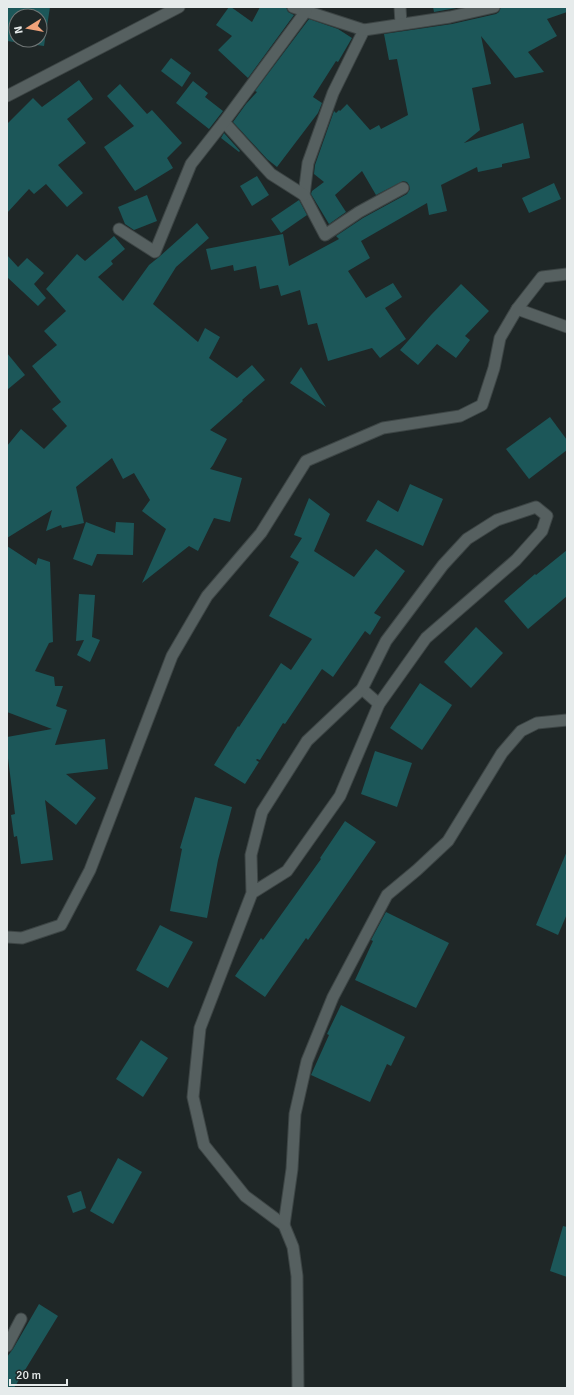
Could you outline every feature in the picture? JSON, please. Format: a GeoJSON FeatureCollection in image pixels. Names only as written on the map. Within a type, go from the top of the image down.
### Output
{"type":"FeatureCollection","features":[{"type":"Feature","properties":{"kind":"street"},"geometry":{"type":"LineString","coordinates":[[7,96],[179,7]]}},
{"type":"Feature","properties":{"kind":"street"},"geometry":{"type":"LineString","coordinates":[[294,7],[364,30],[450,17],[494,7]]}},
{"type":"Feature","properties":{"kind":"street"},"geometry":{"type":"LineString","coordinates":[[400,7],[401,24]]}},
{"type":"Feature","properties":{"kind":"street"},"geometry":{"type":"LineString","coordinates":[[118,228],[155,252],[191,164],[306,12]]}},
{"type":"Feature","properties":{"kind":"street"},"geometry":{"type":"LineString","coordinates":[[304,195],[308,163],[322,120],[333,93],[364,30]]}},
{"type":"Feature","properties":{"kind":"street"},"geometry":{"type":"LineString","coordinates":[[224,122],[271,174],[304,195],[325,235],[359,212],[403,188]]}},
{"type":"Feature","properties":{"kind":"street"},"geometry":{"type":"LineString","coordinates":[[7,936],[22,938],[61,925],[90,870],[172,656],[207,596],[261,533],[306,461],[383,428],[460,416],[482,405],[494,368],[500,338],[517,309],[542,278],[567,274]]}},
{"type":"Feature","properties":{"kind":"street"},"geometry":{"type":"LineString","coordinates":[[517,309],[567,327]]}},
{"type":"Feature","properties":{"kind":"street"},"geometry":{"type":"LineString","coordinates":[[252,893],[287,871],[340,796],[379,704],[426,638],[516,560],[542,531],[547,516],[536,507],[497,520],[467,539],[443,565],[386,641],[362,689],[308,741],[262,812],[251,855],[252,893],[200,1028],[193,1097],[204,1145],[245,1196],[284,1225]]}},
{"type":"Feature","properties":{"kind":"street"},"geometry":{"type":"LineString","coordinates":[[362,689],[379,704]]}},
{"type":"Feature","properties":{"kind":"street"},"geometry":{"type":"LineString","coordinates":[[298,1388],[297,1276],[293,1247],[284,1225],[292,1169],[295,1114],[307,1061],[333,997],[387,895],[448,841],[502,753],[521,731],[537,723],[567,720]]}},
{"type":"Feature","properties":{"kind":"street"},"geometry":{"type":"LineString","coordinates":[[7,1346],[21,1319]]}},
{"type":"Feature","properties":{"kind":"building"},"geometry":{"type":"Polygon","coordinates":[[[7,7],[50,7],[48,20],[48,8],[8,8],[8,41],[7,7]]]}},
{"type":"Feature","properties":{"kind":"building"},"geometry":{"type":"Polygon","coordinates":[[[229,7],[252,22],[260,7],[286,7],[288,12],[294,15],[248,78],[218,50],[232,36],[216,25],[229,7]]]}},
{"type":"Feature","properties":{"kind":"building"},"geometry":{"type":"Polygon","coordinates":[[[433,7],[462,7],[434,12],[433,7]]]}},
{"type":"Feature","properties":{"kind":"building"},"geometry":{"type":"Polygon","coordinates":[[[501,7],[567,7],[567,12],[547,19],[557,36],[528,52],[544,72],[515,78],[481,36],[491,84],[472,88],[480,130],[464,143],[523,123],[530,158],[502,164],[502,167],[478,172],[477,167],[441,185],[447,211],[429,215],[427,203],[361,241],[370,258],[348,271],[366,298],[393,283],[402,297],[385,308],[406,339],[380,358],[372,348],[328,361],[317,323],[308,325],[300,290],[281,296],[278,285],[260,289],[256,266],[234,271],[233,265],[211,270],[206,249],[283,234],[289,266],[339,239],[336,236],[363,218],[407,194],[410,189],[409,185],[407,182],[403,181],[376,195],[362,171],[335,195],[346,212],[329,224],[311,194],[312,191],[324,182],[314,174],[315,165],[334,111],[336,113],[339,110],[340,111],[347,104],[370,130],[379,125],[381,129],[408,115],[397,59],[389,60],[384,34],[452,24],[496,14],[499,12],[501,7]]]}},
{"type":"Feature","properties":{"kind":"building"},"geometry":{"type":"Polygon","coordinates":[[[309,19],[338,29],[352,38],[338,62],[336,61],[313,97],[322,103],[318,113],[277,167],[267,159],[233,122],[257,92],[255,91],[309,19]]]}},
{"type":"Feature","properties":{"kind":"building"},"geometry":{"type":"Polygon","coordinates":[[[171,58],[191,73],[182,87],[161,71],[171,58]]]}},
{"type":"Feature","properties":{"kind":"building"},"geometry":{"type":"Polygon","coordinates":[[[79,80],[93,99],[67,119],[86,143],[58,165],[83,193],[67,207],[46,184],[34,194],[29,189],[7,213],[7,124],[33,98],[42,107],[79,80]]]}},
{"type":"Feature","properties":{"kind":"building"},"geometry":{"type":"Polygon","coordinates":[[[193,81],[208,93],[205,97],[223,111],[209,129],[176,103],[193,81]]]}},
{"type":"Feature","properties":{"kind":"building"},"geometry":{"type":"Polygon","coordinates":[[[120,84],[147,114],[152,110],[182,143],[167,158],[173,168],[135,191],[104,147],[134,126],[107,96],[120,84]]]}},
{"type":"Feature","properties":{"kind":"building"},"geometry":{"type":"Polygon","coordinates":[[[224,133],[240,151],[239,152],[221,138],[224,133]]]}},
{"type":"Feature","properties":{"kind":"building"},"geometry":{"type":"Polygon","coordinates":[[[257,176],[269,195],[252,206],[240,186],[257,176]]]}},
{"type":"Feature","properties":{"kind":"building"},"geometry":{"type":"Polygon","coordinates":[[[554,183],[561,199],[529,213],[522,198],[554,183]]]}},
{"type":"Feature","properties":{"kind":"building"},"geometry":{"type":"Polygon","coordinates":[[[147,195],[157,221],[134,230],[125,224],[118,207],[147,195]]]}},
{"type":"Feature","properties":{"kind":"building"},"geometry":{"type":"Polygon","coordinates":[[[299,200],[307,215],[281,233],[271,219],[299,200]]]}},
{"type":"Feature","properties":{"kind":"building"},"geometry":{"type":"Polygon","coordinates":[[[197,223],[209,238],[176,267],[153,304],[198,342],[205,328],[220,337],[209,358],[237,378],[252,365],[265,380],[210,430],[227,439],[210,469],[242,478],[230,522],[214,518],[198,551],[189,546],[142,583],[166,529],[142,511],[150,500],[134,473],[123,479],[112,458],[76,487],[84,523],[62,528],[61,525],[46,531],[52,510],[7,538],[7,446],[21,429],[44,449],[67,426],[52,409],[61,402],[32,366],[57,345],[44,331],[66,311],[46,289],[77,254],[85,261],[114,236],[125,249],[111,261],[113,264],[98,277],[123,301],[149,265],[197,223]]]}},
{"type":"Feature","properties":{"kind":"building"},"geometry":{"type":"Polygon","coordinates":[[[7,255],[18,267],[27,258],[44,273],[34,284],[46,298],[38,306],[7,277],[7,255]]]}},
{"type":"Feature","properties":{"kind":"building"},"geometry":{"type":"Polygon","coordinates":[[[461,284],[489,311],[465,336],[470,340],[456,358],[437,344],[418,365],[400,350],[461,284]]]}},
{"type":"Feature","properties":{"kind":"building"},"geometry":{"type":"Polygon","coordinates":[[[7,353],[25,375],[7,390],[7,353]]]}},
{"type":"Feature","properties":{"kind":"building"},"geometry":{"type":"Polygon","coordinates":[[[301,367],[326,407],[290,383],[301,367]]]}},
{"type":"Feature","properties":{"kind":"building"},"geometry":{"type":"Polygon","coordinates":[[[550,417],[567,440],[567,450],[529,479],[506,449],[550,417]]]}},
{"type":"Feature","properties":{"kind":"building"},"geometry":{"type":"Polygon","coordinates":[[[410,484],[443,499],[423,546],[366,521],[378,500],[398,512],[410,484]]]}},
{"type":"Feature","properties":{"kind":"building"},"geometry":{"type":"Polygon","coordinates":[[[309,498],[330,514],[314,551],[354,577],[376,549],[405,571],[374,613],[381,617],[370,635],[365,631],[333,677],[322,669],[285,724],[283,723],[260,760],[256,760],[259,762],[245,784],[214,765],[238,726],[239,727],[281,663],[291,670],[312,639],[269,616],[299,562],[290,557],[302,538],[294,535],[309,498]]]}},
{"type":"Feature","properties":{"kind":"building"},"geometry":{"type":"Polygon","coordinates":[[[86,522],[115,533],[116,522],[134,523],[133,555],[97,554],[92,566],[73,559],[86,522]]]}},
{"type":"Feature","properties":{"kind":"building"},"geometry":{"type":"Polygon","coordinates":[[[7,546],[36,565],[38,558],[50,562],[53,642],[49,643],[35,671],[54,677],[55,686],[63,686],[56,706],[67,710],[55,745],[105,739],[108,769],[66,774],[96,798],[76,825],[45,800],[53,860],[21,864],[17,836],[14,837],[11,815],[15,814],[7,750],[7,737],[52,729],[7,712],[7,546]]]}},
{"type":"Feature","properties":{"kind":"building"},"geometry":{"type":"Polygon","coordinates":[[[567,550],[567,596],[528,629],[504,601],[535,574],[536,575],[567,550]]]}},
{"type":"Feature","properties":{"kind":"building"},"geometry":{"type":"Polygon","coordinates":[[[79,594],[95,595],[92,637],[100,640],[90,662],[77,655],[84,640],[76,641],[79,594]]]}},
{"type":"Feature","properties":{"kind":"building"},"geometry":{"type":"Polygon","coordinates":[[[476,627],[503,653],[471,688],[444,662],[476,627]]]}},
{"type":"Feature","properties":{"kind":"building"},"geometry":{"type":"Polygon","coordinates":[[[420,683],[452,705],[422,750],[390,728],[420,683]]]}},
{"type":"Feature","properties":{"kind":"building"},"geometry":{"type":"Polygon","coordinates":[[[375,751],[412,763],[397,807],[361,794],[375,751]]]}},
{"type":"Feature","properties":{"kind":"building"},"geometry":{"type":"Polygon","coordinates":[[[195,797],[232,807],[218,860],[207,918],[170,911],[182,849],[180,848],[195,797]]]}},
{"type":"Feature","properties":{"kind":"building"},"geometry":{"type":"Polygon","coordinates":[[[345,821],[376,842],[308,940],[306,938],[265,997],[235,976],[261,938],[263,940],[321,859],[320,858],[345,821]]]}},
{"type":"Feature","properties":{"kind":"building"},"geometry":{"type":"Polygon","coordinates":[[[567,851],[567,914],[558,935],[536,925],[567,851]]]}},
{"type":"Feature","properties":{"kind":"building"},"geometry":{"type":"Polygon","coordinates":[[[386,912],[449,943],[416,1008],[355,980],[373,941],[371,940],[386,912]]]}},
{"type":"Feature","properties":{"kind":"building"},"geometry":{"type":"Polygon","coordinates":[[[160,925],[193,942],[168,988],[136,970],[160,925]]]}},
{"type":"Feature","properties":{"kind":"building"},"geometry":{"type":"Polygon","coordinates":[[[341,1005],[405,1037],[391,1066],[387,1064],[370,1102],[311,1075],[329,1035],[327,1034],[341,1005]]]}},
{"type":"Feature","properties":{"kind":"building"},"geometry":{"type":"Polygon","coordinates":[[[141,1040],[168,1058],[143,1097],[116,1079],[141,1040]]]}},
{"type":"Feature","properties":{"kind":"building"},"geometry":{"type":"Polygon","coordinates":[[[118,1158],[142,1172],[113,1224],[90,1211],[118,1158]]]}},
{"type":"Feature","properties":{"kind":"building"},"geometry":{"type":"Polygon","coordinates":[[[81,1191],[86,1208],[73,1213],[67,1196],[81,1191]]]}},
{"type":"Feature","properties":{"kind":"building"},"geometry":{"type":"Polygon","coordinates":[[[563,1226],[567,1227],[567,1277],[550,1271],[563,1226]]]}},
{"type":"Feature","properties":{"kind":"building"},"geometry":{"type":"Polygon","coordinates":[[[39,1304],[58,1316],[14,1388],[7,1388],[7,1357],[39,1304]]]}}]}
